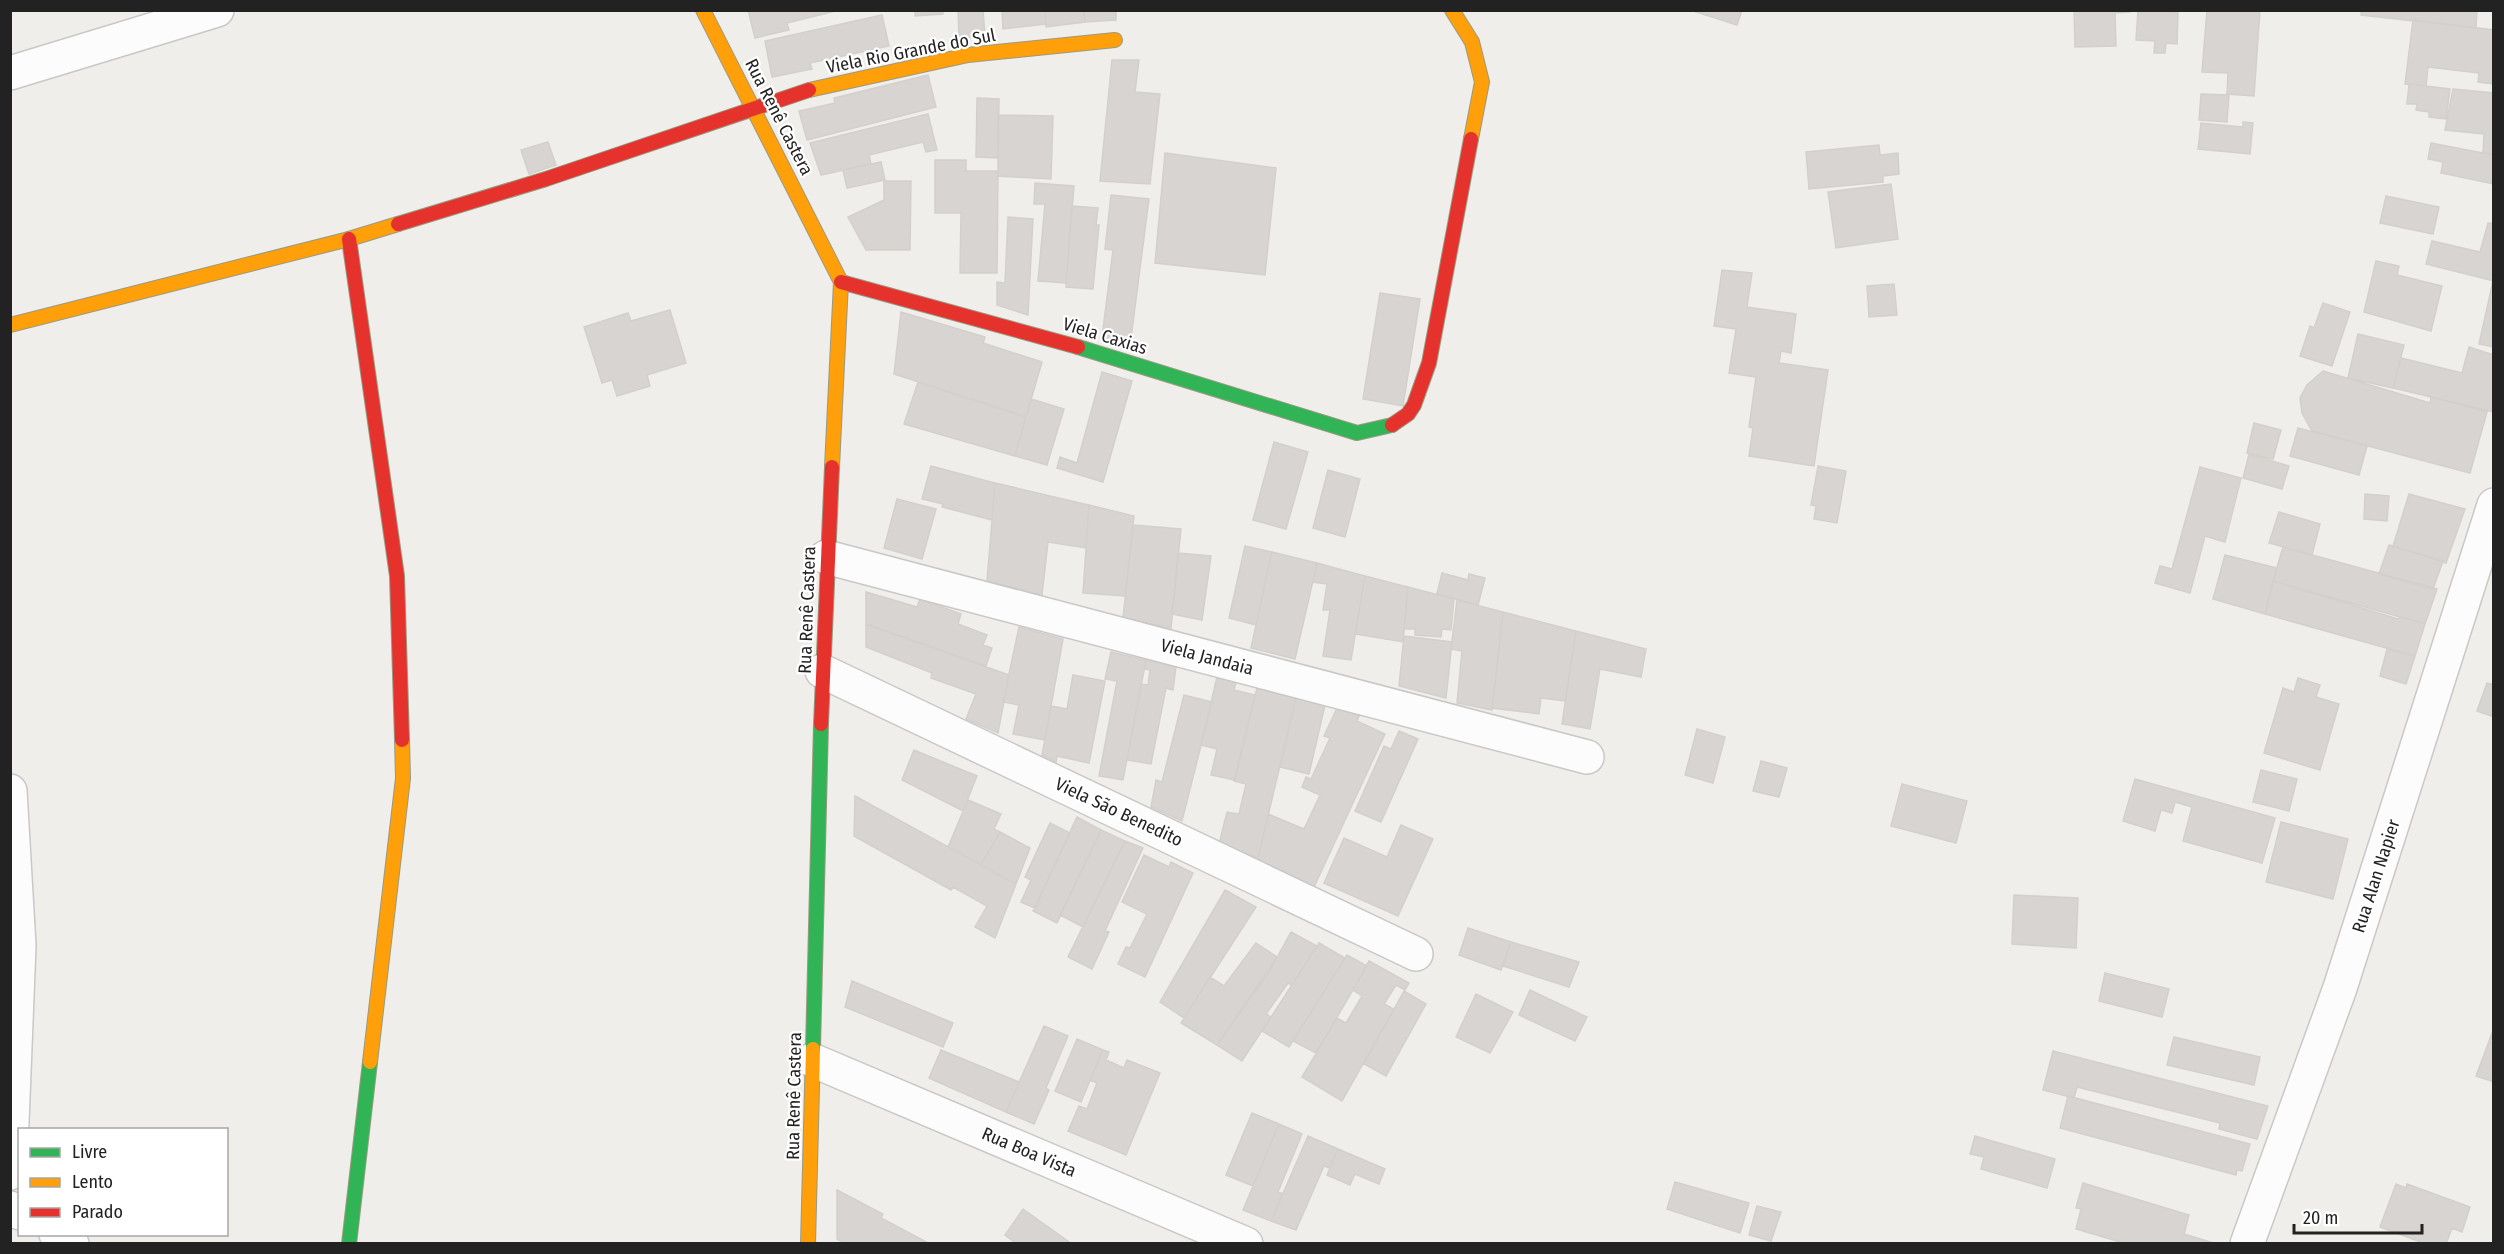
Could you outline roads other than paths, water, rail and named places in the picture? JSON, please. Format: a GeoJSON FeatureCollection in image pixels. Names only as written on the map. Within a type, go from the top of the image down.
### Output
{"type":"FeatureCollection","features":[{"type":"Feature","properties":{"kind":"street"},"geometry":{"type":"LineString","coordinates":[[10,73],[217,10]]}},
{"type":"Feature","properties":{"kind":"street","name":"Rua Renê Castera"},"geometry":{"type":"LineString","coordinates":[[703,10],[841,282],[822,671],[808,1244]]}},
{"type":"Feature","properties":{"kind":"street","name":"Viela Caxias"},"geometry":{"type":"LineString","coordinates":[[841,282],[1039,335],[1357,433],[1379,430],[1404,421],[1417,404],[1429,363],[1482,82],[1472,42],[1452,10]]}},
{"type":"Feature","properties":{"kind":"street","name":"Viela Rio Grande do Sul"},"geometry":{"type":"LineString","coordinates":[[10,325],[349,239],[546,179],[814,88],[968,55],[1115,40]]}},
{"type":"Feature","properties":{"kind":"street"},"geometry":{"type":"LineString","coordinates":[[349,239],[398,576],[403,778],[349,1244]]}},
{"type":"Feature","properties":{"kind":"street","name":"Rua Alan Napier"},"geometry":{"type":"LineString","coordinates":[[2247,1244],[2340,988],[2493,505]]}},
{"type":"Feature","properties":{"kind":"street","name":"Viela Jandaia"},"geometry":{"type":"LineString","coordinates":[[826,557],[1587,757]]}},
{"type":"Feature","properties":{"kind":"street","name":"Viela São Benedito"},"geometry":{"type":"LineString","coordinates":[[822,671],[1416,954]]}},
{"type":"Feature","properties":{"kind":"street"},"geometry":{"type":"LineString","coordinates":[[10,790],[19,946],[10,1173]]}},
{"type":"Feature","properties":{"kind":"street","name":"Rua Boa Vista"},"geometry":{"type":"LineString","coordinates":[[812,1060],[1246,1244]]}},
{"type":"Feature","properties":{"kind":"street"},"geometry":{"type":"LineString","coordinates":[[59,1236],[72,1244]]}}]}
